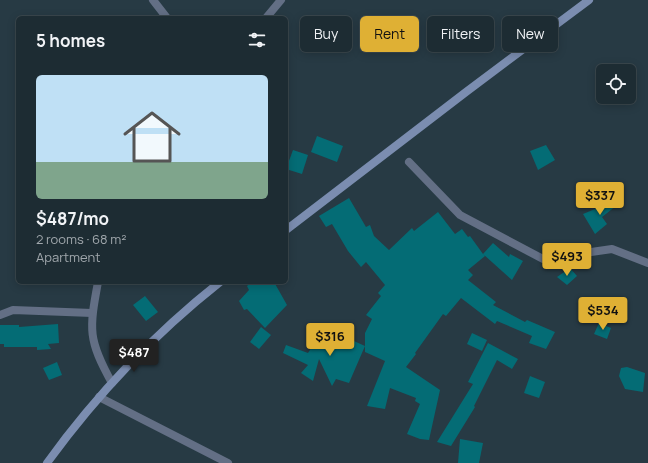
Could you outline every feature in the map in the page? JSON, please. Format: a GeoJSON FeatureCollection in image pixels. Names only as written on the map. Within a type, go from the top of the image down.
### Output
{"type":"FeatureCollection","features":[{"type":"Feature","properties":{"kind":"street"},"geometry":{"type":"LineString","coordinates":[[153,0],[165,16]]}},
{"type":"Feature","properties":{"kind":"street"},"geometry":{"type":"LineString","coordinates":[[268,16],[281,0]]}},
{"type":"Feature","properties":{"kind":"street"},"geometry":{"type":"LineString","coordinates":[[288,228],[466,92],[590,0]]}},
{"type":"Feature","properties":{"kind":"street"},"geometry":{"type":"LineString","coordinates":[[409,162],[460,215],[544,258],[612,250],[648,263]]}},
{"type":"Feature","properties":{"kind":"street"},"geometry":{"type":"LineString","coordinates":[[98,284],[92,313],[91,332],[98,357],[112,383]]}},
{"type":"Feature","properties":{"kind":"street"},"geometry":{"type":"LineString","coordinates":[[47,463],[75,424],[142,349],[218,284]]}},
{"type":"Feature","properties":{"kind":"street"},"geometry":{"type":"LineString","coordinates":[[0,315],[13,310],[92,313]]}},
{"type":"Feature","properties":{"kind":"street"},"geometry":{"type":"LineString","coordinates":[[99,397],[228,463]]}},
{"type":"Feature","properties":{"kind":"building"},"geometry":{"type":"Polygon","coordinates":[[[317,136],[343,146],[337,162],[311,152],[317,136]]]}},
{"type":"Feature","properties":{"kind":"building"},"geometry":{"type":"Polygon","coordinates":[[[546,145],[555,160],[538,170],[530,151],[546,145]]]}},
{"type":"Feature","properties":{"kind":"building"},"geometry":{"type":"Polygon","coordinates":[[[293,150],[308,155],[302,174],[288,170],[288,164],[293,150]]]}},
{"type":"Feature","properties":{"kind":"building"},"geometry":{"type":"Polygon","coordinates":[[[349,198],[366,227],[370,225],[374,236],[389,250],[412,228],[414,231],[438,212],[455,234],[462,229],[468,237],[470,236],[485,256],[468,270],[473,275],[468,280],[496,302],[493,305],[525,322],[527,320],[555,332],[546,349],[529,343],[532,336],[497,321],[495,324],[461,298],[446,316],[443,314],[406,367],[440,390],[429,440],[420,439],[407,434],[420,404],[415,401],[416,398],[390,388],[385,409],[367,406],[385,361],[365,352],[365,333],[372,319],[366,315],[381,296],[378,293],[385,285],[366,262],[361,267],[348,251],[332,224],[326,227],[319,216],[349,198]]]}},
{"type":"Feature","properties":{"kind":"building"},"geometry":{"type":"Polygon","coordinates":[[[619,199],[621,202],[602,217],[607,224],[595,234],[583,214],[619,199]]]}},
{"type":"Feature","properties":{"kind":"building"},"geometry":{"type":"Polygon","coordinates":[[[493,243],[509,257],[510,254],[523,261],[512,280],[483,254],[493,243]]]}},
{"type":"Feature","properties":{"kind":"building"},"geometry":{"type":"Polygon","coordinates":[[[570,268],[577,276],[567,285],[557,277],[570,268]]]}},
{"type":"Feature","properties":{"kind":"building"},"geometry":{"type":"Polygon","coordinates":[[[250,284],[275,284],[287,305],[265,328],[247,309],[244,310],[239,301],[249,290],[247,286],[250,284]]]}},
{"type":"Feature","properties":{"kind":"building"},"geometry":{"type":"Polygon","coordinates":[[[145,296],[158,312],[146,321],[133,305],[145,296]]]}},
{"type":"Feature","properties":{"kind":"building"},"geometry":{"type":"Polygon","coordinates":[[[326,323],[329,325],[324,344],[328,346],[334,332],[365,346],[349,383],[336,379],[332,386],[319,359],[313,381],[301,373],[308,365],[283,353],[286,345],[308,353],[313,345],[309,337],[316,340],[326,323]]]}},
{"type":"Feature","properties":{"kind":"building"},"geometry":{"type":"Polygon","coordinates":[[[599,323],[611,328],[607,339],[594,334],[599,323]]]}},
{"type":"Feature","properties":{"kind":"building"},"geometry":{"type":"Polygon","coordinates":[[[58,324],[59,343],[48,344],[51,349],[37,350],[37,347],[4,347],[4,344],[0,344],[0,325],[19,325],[19,327],[58,324]]]}},
{"type":"Feature","properties":{"kind":"building"},"geometry":{"type":"Polygon","coordinates":[[[261,327],[271,335],[259,349],[250,342],[261,327]]]}},
{"type":"Feature","properties":{"kind":"building"},"geometry":{"type":"Polygon","coordinates":[[[472,333],[487,340],[482,351],[467,344],[472,333]]]}},
{"type":"Feature","properties":{"kind":"building"},"geometry":{"type":"Polygon","coordinates":[[[488,343],[518,359],[512,369],[497,360],[474,406],[475,407],[451,446],[437,442],[473,384],[468,382],[488,343]]]}},
{"type":"Feature","properties":{"kind":"building"},"geometry":{"type":"Polygon","coordinates":[[[57,362],[62,375],[49,380],[43,368],[57,362]]]}},
{"type":"Feature","properties":{"kind":"building"},"geometry":{"type":"Polygon","coordinates":[[[627,367],[645,373],[643,392],[625,389],[619,376],[621,368],[627,367]]]}},
{"type":"Feature","properties":{"kind":"building"},"geometry":{"type":"Polygon","coordinates":[[[530,376],[545,382],[539,398],[524,393],[530,376]]]}},
{"type":"Feature","properties":{"kind":"building"},"geometry":{"type":"Polygon","coordinates":[[[460,439],[483,443],[479,463],[458,463],[460,439]]]}}]}
